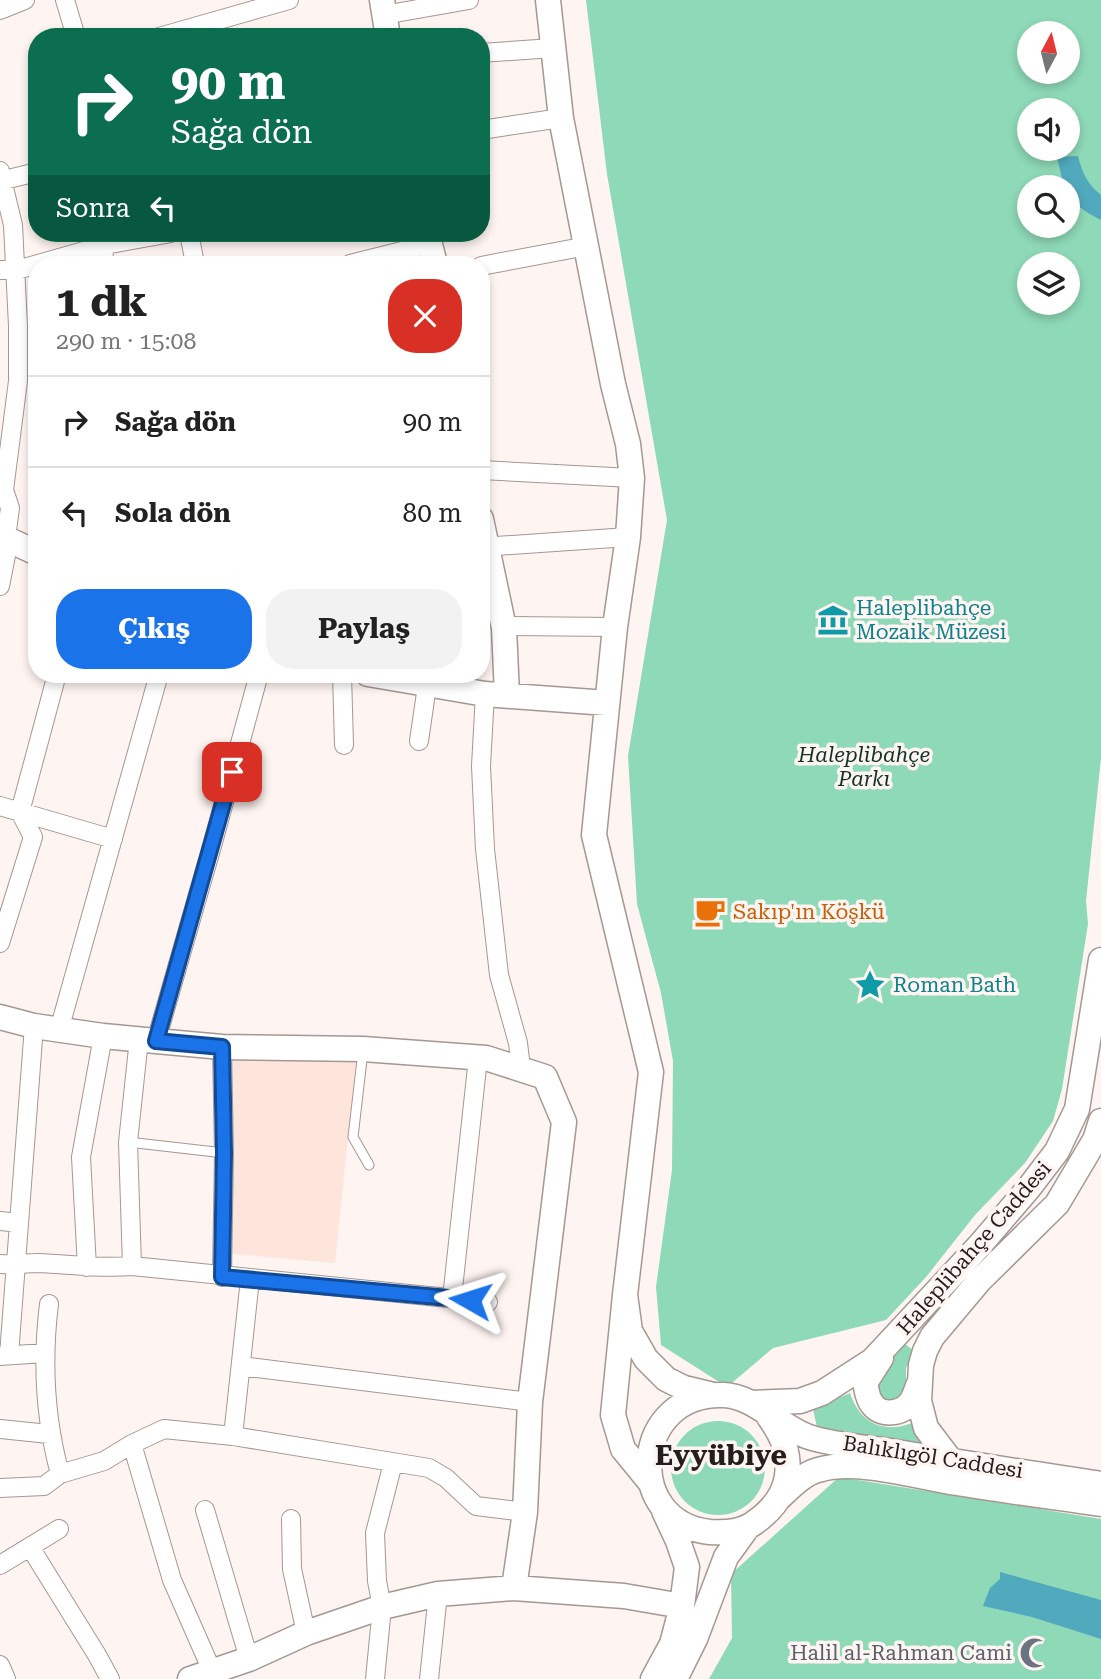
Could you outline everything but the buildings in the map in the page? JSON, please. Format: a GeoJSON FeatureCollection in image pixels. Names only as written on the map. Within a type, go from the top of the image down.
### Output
{"type":"FeatureCollection","features":[{"type":"Feature","properties":{"kind":"street"},"geometry":{"type":"LineString","coordinates":[[0,10],[26,0]]}},
{"type":"Feature","properties":{"kind":"street"},"geometry":{"type":"LineString","coordinates":[[65,0],[73,28]]}},
{"type":"Feature","properties":{"kind":"street"},"geometry":{"type":"LineString","coordinates":[[191,28],[289,0]]}},
{"type":"Feature","properties":{"kind":"street"},"geometry":{"type":"LineString","coordinates":[[385,17],[469,0]]}},
{"type":"Feature","properties":{"kind":"street"},"geometry":{"type":"LineString","coordinates":[[548,0],[561,118],[613,384],[628,444],[632,478],[628,537],[615,627],[594,835],[651,1072],[613,1415],[623,1449],[678,1521],[699,1531],[723,1533],[747,1528]]}},
{"type":"Feature","properties":{"kind":"street"},"geometry":{"type":"LineString","coordinates":[[490,52],[553,47]]}},
{"type":"Feature","properties":{"kind":"street"},"geometry":{"type":"LineString","coordinates":[[490,129],[561,118]]}},
{"type":"Feature","properties":{"kind":"street"},"geometry":{"type":"LineString","coordinates":[[0,586],[10,508],[4,490],[18,381],[8,270],[13,225],[1,178],[28,174]]}},
{"type":"Feature","properties":{"kind":"street"},"geometry":{"type":"LineString","coordinates":[[52,256],[96,242]]}},
{"type":"Feature","properties":{"kind":"street"},"geometry":{"type":"LineString","coordinates":[[490,264],[587,246]]}},
{"type":"Feature","properties":{"kind":"street"},"geometry":{"type":"LineString","coordinates":[[388,256],[431,247]]}},
{"type":"Feature","properties":{"kind":"street"},"geometry":{"type":"LineString","coordinates":[[8,270],[28,264]]}},
{"type":"Feature","properties":{"kind":"street"},"geometry":{"type":"LineString","coordinates":[[490,470],[632,478]]}},
{"type":"Feature","properties":{"kind":"street"},"geometry":{"type":"LineString","coordinates":[[490,547],[628,537]]}},
{"type":"Feature","properties":{"kind":"street"},"geometry":{"type":"LineString","coordinates":[[5,540],[28,549]]}},
{"type":"Feature","properties":{"kind":"street"},"geometry":{"type":"LineString","coordinates":[[490,572],[503,626],[496,695],[481,766],[485,849],[499,975],[518,1043],[521,1068]]}},
{"type":"Feature","properties":{"kind":"street"},"geometry":{"type":"LineString","coordinates":[[503,626],[615,627]]}},
{"type":"Feature","properties":{"kind":"street"},"geometry":{"type":"LineString","coordinates":[[0,943],[33,836],[20,812],[55,683]]}},
{"type":"Feature","properties":{"kind":"street"},"geometry":{"type":"LineString","coordinates":[[59,1030],[156,683]]}},
{"type":"Feature","properties":{"kind":"street"},"geometry":{"type":"LineString","coordinates":[[132,1266],[128,1142],[148,1040],[212,846],[256,683]]}},
{"type":"Feature","properties":{"kind":"street"},"geometry":{"type":"LineString","coordinates":[[342,683],[344,745]]}},
{"type":"Feature","properties":{"kind":"street"},"geometry":{"type":"LineString","coordinates":[[419,741],[427,683]]}},
{"type":"Feature","properties":{"kind":"street"},"geometry":{"type":"LineString","coordinates":[[441,683],[496,695],[607,702]]}},
{"type":"Feature","properties":{"kind":"street"},"geometry":{"type":"LineString","coordinates":[[0,806],[113,839]]}},
{"type":"Feature","properties":{"kind":"street","name":"Haleplibahçe Caddesi"},"geometry":{"type":"LineString","coordinates":[[761,1410],[822,1392],[873,1360],[979,1246],[1057,1151],[1077,1109],[1101,960]]}},
{"type":"Feature","properties":{"kind":"street"},"geometry":{"type":"LineString","coordinates":[[0,1017],[34,1026],[103,1036],[222,1047],[363,1049],[478,1058],[521,1068],[545,1077],[564,1122],[530,1402],[525,1512],[514,1588]]}},
{"type":"Feature","properties":{"kind":"street"},"geometry":{"type":"LineString","coordinates":[[34,1026],[19,1223],[8,1265],[5,1356],[45,1353]]}},
{"type":"Feature","properties":{"kind":"street"},"geometry":{"type":"LineString","coordinates":[[87,1268],[81,1157],[103,1036]]}},
{"type":"Feature","properties":{"kind":"street"},"geometry":{"type":"LineString","coordinates":[[222,1047],[222,1277]]}},
{"type":"Feature","properties":{"kind":"street"},"geometry":{"type":"LineString","coordinates":[[452,1298],[478,1058]]}},
{"type":"Feature","properties":{"kind":"street","name":"Haleplibahçe Caddesi"},"geometry":{"type":"LineString","coordinates":[[951,1461],[926,1428],[919,1401],[921,1365],[932,1337],[979,1281],[1057,1204],[1096,1140],[1101,1121]]}},
{"type":"Feature","properties":{"kind":"street"},"geometry":{"type":"LineString","coordinates":[[0,1221],[19,1223]]}},
{"type":"Feature","properties":{"kind":"street"},"geometry":{"type":"LineString","coordinates":[[8,1265],[36,1263],[87,1268],[132,1266],[488,1302]]}},
{"type":"Feature","properties":{"kind":"street"},"geometry":{"type":"LineString","coordinates":[[233,1436],[250,1279]]}},
{"type":"Feature","properties":{"kind":"street"},"geometry":{"type":"LineString","coordinates":[[625,1295],[630,1331],[646,1359],[666,1379],[684,1388],[709,1394],[732,1395],[761,1410],[782,1435],[788,1456],[787,1478],[779,1498],[765,1516],[747,1528],[726,1556],[695,1639],[675,1679]]}},
{"type":"Feature","properties":{"kind":"street"},"geometry":{"type":"LineString","coordinates":[[49,1304],[45,1353],[49,1434],[60,1474]]}},
{"type":"Feature","properties":{"kind":"street"},"geometry":{"type":"LineString","coordinates":[[894,1340],[865,1383],[874,1408],[895,1413],[904,1409],[911,1402],[920,1381]]}},
{"type":"Feature","properties":{"kind":"street"},"geometry":{"type":"LineString","coordinates":[[241,1366],[530,1402]]}},
{"type":"Feature","properties":{"kind":"street"},"geometry":{"type":"LineString","coordinates":[[653,1679],[671,1644],[682,1606],[687,1567],[656,1493],[648,1459],[654,1436],[667,1415],[687,1401],[709,1394]]}},
{"type":"Feature","properties":{"kind":"street","name":"Balıklıgöl Caddesi"},"geometry":{"type":"LineString","coordinates":[[761,1410],[809,1437],[1101,1484]]}},
{"type":"Feature","properties":{"kind":"street"},"geometry":{"type":"LineString","coordinates":[[0,1429],[49,1434]]}},
{"type":"Feature","properties":{"kind":"street"},"geometry":{"type":"LineString","coordinates":[[0,1488],[44,1486],[60,1474],[104,1461],[164,1429],[233,1436],[429,1468],[446,1478],[476,1506],[525,1512]]}},
{"type":"Feature","properties":{"kind":"street"},"geometry":{"type":"LineString","coordinates":[[132,1444],[201,1675],[249,1659],[306,1633],[382,1607],[438,1594],[514,1588],[625,1596],[682,1606]]}},
{"type":"Feature","properties":{"kind":"street"},"geometry":{"type":"LineString","coordinates":[[375,1679],[382,1607],[377,1581],[375,1533],[393,1463]]}},
{"type":"Feature","properties":{"kind":"street","name":"Balıklıgöl Caddesi"},"geometry":{"type":"LineString","coordinates":[[779,1498],[802,1478],[816,1470],[833,1466],[888,1470],[955,1483],[1101,1504]]}},
{"type":"Feature","properties":{"kind":"street"},"geometry":{"type":"LineString","coordinates":[[205,1510],[249,1659]]}},
{"type":"Feature","properties":{"kind":"street"},"geometry":{"type":"LineString","coordinates":[[291,1519],[292,1569],[306,1633]]}},
{"type":"Feature","properties":{"kind":"street"},"geometry":{"type":"LineString","coordinates":[[0,1564],[59,1529]]}},
{"type":"Feature","properties":{"kind":"street"},"geometry":{"type":"LineString","coordinates":[[30,1547],[110,1679]]}},
{"type":"Feature","properties":{"kind":"street"},"geometry":{"type":"LineString","coordinates":[[429,1679],[438,1594]]}},
{"type":"Feature","properties":{"kind":"street"},"geometry":{"type":"LineString","coordinates":[[0,1665],[6,1679]]}},
{"type":"Feature","properties":{"kind":"lane"},"geometry":{"type":"LineString","coordinates":[[363,1049],[353,1137],[369,1165]]}},
{"type":"Feature","properties":{"kind":"lane"},"geometry":{"type":"LineString","coordinates":[[128,1142],[224,1153]]}},
{"type":"Feature","properties":{"kind":"shaded area"},"geometry":{"type":"Polygon","coordinates":[[[224,1054],[356,1061],[335,1263],[224,1253],[224,1054]]]}},
{"type":"Feature","properties":{"kind":"green space","name":"Haleplibahçe Parkı"},"geometry":{"type":"Polygon","coordinates":[[[586,0],[1101,0],[1101,758],[1086,901],[1088,924],[1062,1089],[1053,1121],[1025,1163],[975,1215],[926,1277],[886,1320],[773,1348],[727,1387],[661,1345],[656,1287],[672,1170],[673,1061],[661,993],[637,904],[628,756],[667,520],[607,174],[586,0]]]}},
{"type":"Feature","properties":{"kind":"green space"},"geometry":{"type":"Polygon","coordinates":[[[904,1343],[914,1351],[906,1368],[906,1386],[897,1403],[877,1398],[876,1380],[904,1343]]]}},
{"type":"Feature","properties":{"kind":"green space"},"geometry":{"type":"Polygon","coordinates":[[[850,1393],[866,1419],[891,1427],[912,1423],[925,1445],[817,1427],[813,1409],[850,1393]]]}},
{"type":"Feature","properties":{"kind":"green space"},"geometry":{"type":"Polygon","coordinates":[[[718,1421],[736,1424],[752,1434],[762,1450],[765,1468],[762,1486],[752,1502],[736,1512],[718,1515],[700,1512],[684,1502],[674,1486],[671,1468],[674,1450],[684,1434],[700,1424],[718,1421]]]}},
{"type":"Feature","properties":{"kind":"green space"},"geometry":{"type":"Polygon","coordinates":[[[839,1477],[1101,1519],[1101,1679],[709,1679],[732,1638],[731,1574],[839,1477]]]}},
{"type":"Feature","properties":{"kind":"water"},"geometry":{"type":"Polygon","coordinates":[[[1058,161],[1079,161],[1092,187],[1101,195],[1101,220],[1080,207],[1080,175],[1061,175],[1058,161]]]}},
{"type":"Feature","properties":{"kind":"water"},"geometry":{"type":"Polygon","coordinates":[[[1000,1572],[1101,1600],[1101,1639],[1032,1617],[983,1606],[990,1588],[1000,1579],[1000,1572]]]}},
{"type":"Feature","properties":{"kind":"place","name":"Haleplibahçe Mozaik Müzesi"},"geometry":{"type":"Point","coordinates":[833,620]}},
{"type":"Feature","properties":{"kind":"place","name":"Sakıp'ın Köşkü"},"geometry":{"type":"Point","coordinates":[710,912]}},
{"type":"Feature","properties":{"kind":"place","name":"Roman Bath"},"geometry":{"type":"Point","coordinates":[870,985]}},
{"type":"Feature","properties":{"kind":"place","name":"Halil al-Rahman Cami"},"geometry":{"type":"Point","coordinates":[1035,1653]}},
{"type":"Feature","properties":{"kind":"district","name":"Eyyübiye"},"geometry":{"type":"Point","coordinates":[721,1455]}},
{"type":"Feature","properties":{"kind":"route"},"geometry":{"type":"LineString","coordinates":[[232,772],[156,1041],[222,1047],[222,1277],[470,1300]]}}]}
